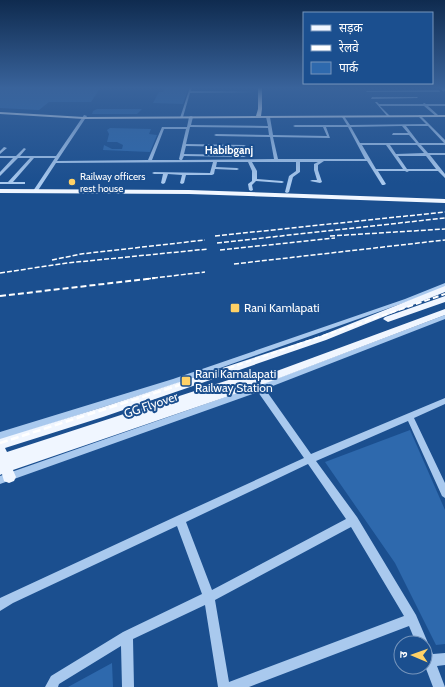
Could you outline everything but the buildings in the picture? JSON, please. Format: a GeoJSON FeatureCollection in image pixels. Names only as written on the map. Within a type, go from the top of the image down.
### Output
{"type":"FeatureCollection","features":[{"type":"Feature","properties":{"kind":"main road"},"geometry":{"type":"LineString","coordinates":[[0,187],[401,197],[445,196]]}},
{"type":"Feature","properties":{"kind":"main road"},"geometry":{"type":"LineString","coordinates":[[0,191],[36,189],[251,190],[401,197],[445,201]]}},
{"type":"Feature","properties":{"kind":"main road"},"geometry":{"type":"LineString","coordinates":[[0,444],[103,412],[323,338],[445,289]]}},
{"type":"Feature","properties":{"kind":"main road"},"geometry":{"type":"LineString","coordinates":[[3,475],[0,451],[218,378],[445,299]]}},
{"type":"Feature","properties":{"kind":"main road","name":"GG Flyover"},"geometry":{"type":"LineString","coordinates":[[0,460],[263,373],[445,306]]}},
{"type":"Feature","properties":{"kind":"main road","name":"GG Flyover"},"geometry":{"type":"LineString","coordinates":[[3,475],[445,312]]}},
{"type":"Feature","properties":{"kind":"street"},"geometry":{"type":"LineString","coordinates":[[36,189],[83,119]]}},
{"type":"Feature","properties":{"kind":"street"},"geometry":{"type":"LineString","coordinates":[[180,161],[185,145],[190,119]]}},
{"type":"Feature","properties":{"kind":"street"},"geometry":{"type":"LineString","coordinates":[[264,119],[269,127],[276,161]]}},
{"type":"Feature","properties":{"kind":"street"},"geometry":{"type":"LineString","coordinates":[[291,119],[295,126],[297,138]]}},
{"type":"Feature","properties":{"kind":"street"},"geometry":{"type":"LineString","coordinates":[[345,119],[368,160],[384,184]]}},
{"type":"Feature","properties":{"kind":"street"},"geometry":{"type":"LineString","coordinates":[[423,119],[445,143]]}},
{"type":"Feature","properties":{"kind":"street"},"geometry":{"type":"LineString","coordinates":[[295,126],[429,125]]}},
{"type":"Feature","properties":{"kind":"street"},"geometry":{"type":"LineString","coordinates":[[215,145],[217,133],[297,138],[329,137],[324,126]]}},
{"type":"Feature","properties":{"kind":"street"},"geometry":{"type":"LineString","coordinates":[[403,126],[445,177]]}},
{"type":"Feature","properties":{"kind":"street"},"geometry":{"type":"LineString","coordinates":[[149,162],[164,128],[269,127]]}},
{"type":"Feature","properties":{"kind":"street"},"geometry":{"type":"LineString","coordinates":[[393,134],[409,134]]}},
{"type":"Feature","properties":{"kind":"street"},"geometry":{"type":"LineString","coordinates":[[244,135],[246,159],[255,170],[256,175],[250,184],[251,190]]}},
{"type":"Feature","properties":{"kind":"street"},"geometry":{"type":"LineString","coordinates":[[359,143],[445,143]]}},
{"type":"Feature","properties":{"kind":"street"},"geometry":{"type":"LineString","coordinates":[[387,144],[407,171]]}},
{"type":"Feature","properties":{"kind":"street"},"geometry":{"type":"LineString","coordinates":[[185,145],[244,146]]}},
{"type":"Feature","properties":{"kind":"street"},"geometry":{"type":"LineString","coordinates":[[0,153],[4,148]]}},
{"type":"Feature","properties":{"kind":"street"},"geometry":{"type":"LineString","coordinates":[[0,175],[24,151]]}},
{"type":"Feature","properties":{"kind":"street"},"geometry":{"type":"LineString","coordinates":[[396,155],[445,154]]}},
{"type":"Feature","properties":{"kind":"street"},"geometry":{"type":"LineString","coordinates":[[182,155],[276,161],[368,160]]}},
{"type":"Feature","properties":{"kind":"street"},"geometry":{"type":"LineString","coordinates":[[0,157],[57,157]]}},
{"type":"Feature","properties":{"kind":"street"},"geometry":{"type":"LineString","coordinates":[[9,183],[33,157]]}},
{"type":"Feature","properties":{"kind":"street"},"geometry":{"type":"LineString","coordinates":[[54,162],[215,161],[246,159]]}},
{"type":"Feature","properties":{"kind":"street"},"geometry":{"type":"LineString","coordinates":[[287,192],[291,176],[298,172],[298,160]]}},
{"type":"Feature","properties":{"kind":"street"},"geometry":{"type":"LineString","coordinates":[[312,181],[320,182],[316,170],[316,164],[322,163],[322,160]]}},
{"type":"Feature","properties":{"kind":"street"},"geometry":{"type":"LineString","coordinates":[[154,173],[212,174],[215,161]]}},
{"type":"Feature","properties":{"kind":"street"},"geometry":{"type":"LineString","coordinates":[[163,183],[170,166]]}},
{"type":"Feature","properties":{"kind":"street"},"geometry":{"type":"LineString","coordinates":[[197,174],[198,166]]}},
{"type":"Feature","properties":{"kind":"street"},"geometry":{"type":"LineString","coordinates":[[213,168],[237,169]]}},
{"type":"Feature","properties":{"kind":"street"},"geometry":{"type":"LineString","coordinates":[[375,170],[440,170]]}},
{"type":"Feature","properties":{"kind":"street"},"geometry":{"type":"LineString","coordinates":[[182,183],[184,174]]}},
{"type":"Feature","properties":{"kind":"street"},"geometry":{"type":"LineString","coordinates":[[254,180],[282,182]]}},
{"type":"Feature","properties":{"kind":"street"},"geometry":{"type":"LineString","coordinates":[[0,183],[23,183]]}},
{"type":"Feature","properties":{"kind":"street"},"geometry":{"type":"LineString","coordinates":[[0,436],[175,381],[407,300],[445,285]]}},
{"type":"Feature","properties":{"kind":"street"},"geometry":{"type":"LineString","coordinates":[[3,475],[260,388],[445,318]]}},
{"type":"Feature","properties":{"kind":"street"},"geometry":{"type":"LineString","coordinates":[[260,388],[353,521],[412,618],[419,635]]}},
{"type":"Feature","properties":{"kind":"street"},"geometry":{"type":"LineString","coordinates":[[0,606],[9,599],[180,519],[310,459],[445,400]]}},
{"type":"Feature","properties":{"kind":"street"},"geometry":{"type":"LineString","coordinates":[[410,416],[445,492]]}},
{"type":"Feature","properties":{"kind":"street"},"geometry":{"type":"LineString","coordinates":[[180,519],[209,596],[224,687]]}},
{"type":"Feature","properties":{"kind":"street"},"geometry":{"type":"LineString","coordinates":[[51,687],[55,680],[127,636],[209,596],[353,521]]}},
{"type":"Feature","properties":{"kind":"street"},"geometry":{"type":"LineString","coordinates":[[232,687],[412,618]]}},
{"type":"Feature","properties":{"kind":"street"},"geometry":{"type":"LineString","coordinates":[[127,636],[128,687]]}},
{"type":"Feature","properties":{"kind":"street"},"geometry":{"type":"LineString","coordinates":[[433,656],[445,659]]}},
{"type":"Feature","properties":{"kind":"street"},"geometry":{"type":"LineString","coordinates":[[433,672],[438,687]]}},
{"type":"Feature","properties":{"kind":"green space"},"geometry":{"type":"Polygon","coordinates":[[[110,128],[151,129],[149,134],[157,135],[150,152],[103,150],[104,145],[112,149],[122,149],[123,145],[117,142],[107,142],[109,134],[107,130],[110,128]]]}},
{"type":"Feature","properties":{"kind":"green space"},"geometry":{"type":"Polygon","coordinates":[[[410,430],[445,510],[445,644],[436,645],[433,635],[431,635],[395,563],[325,462],[410,430]]]}},
{"type":"Feature","properties":{"kind":"green space"},"geometry":{"type":"Polygon","coordinates":[[[112,663],[113,687],[68,687],[112,663]]]}},
{"type":"Feature","properties":{"kind":"railway"},"geometry":{"type":"LineString","coordinates":[[215,236],[445,212]]}},
{"type":"Feature","properties":{"kind":"railway"},"geometry":{"type":"LineString","coordinates":[[217,243],[445,218]]}},
{"type":"Feature","properties":{"kind":"railway"},"geometry":{"type":"LineString","coordinates":[[330,236],[445,229]]}},
{"type":"Feature","properties":{"kind":"railway"},"geometry":{"type":"LineString","coordinates":[[220,250],[335,238]]}},
{"type":"Feature","properties":{"kind":"railway"},"geometry":{"type":"LineString","coordinates":[[52,260],[81,254],[205,240]]}},
{"type":"Feature","properties":{"kind":"railway"},"geometry":{"type":"LineString","coordinates":[[234,264],[445,240]]}},
{"type":"Feature","properties":{"kind":"railway"},"geometry":{"type":"LineString","coordinates":[[0,273],[67,263],[208,249]]}},
{"type":"Feature","properties":{"kind":"railway"},"geometry":{"type":"LineString","coordinates":[[146,279],[205,272]]}},
{"type":"Feature","properties":{"kind":"railway"},"geometry":{"type":"LineString","coordinates":[[0,296],[155,278]]}},
{"type":"Feature","properties":{"kind":"railway"},"geometry":{"type":"LineString","coordinates":[[188,382],[445,294]]}},
{"type":"Feature","properties":{"kind":"railway"},"geometry":{"type":"LineString","coordinates":[[0,443],[188,382]]}},
{"type":"Feature","properties":{"kind":"place","name":"Railway officers rest house"},"geometry":{"type":"Point","coordinates":[72,182]}},
{"type":"Feature","properties":{"kind":"place","name":"Rani Kamlapati"},"geometry":{"type":"Point","coordinates":[235,308]}},
{"type":"Feature","properties":{"kind":"place","name":"Rani Kamalapati Railway Station"},"geometry":{"type":"Point","coordinates":[186,381]}},
{"type":"Feature","properties":{"kind":"district","name":"Habibganj"},"geometry":{"type":"Point","coordinates":[229,150]}}]}
